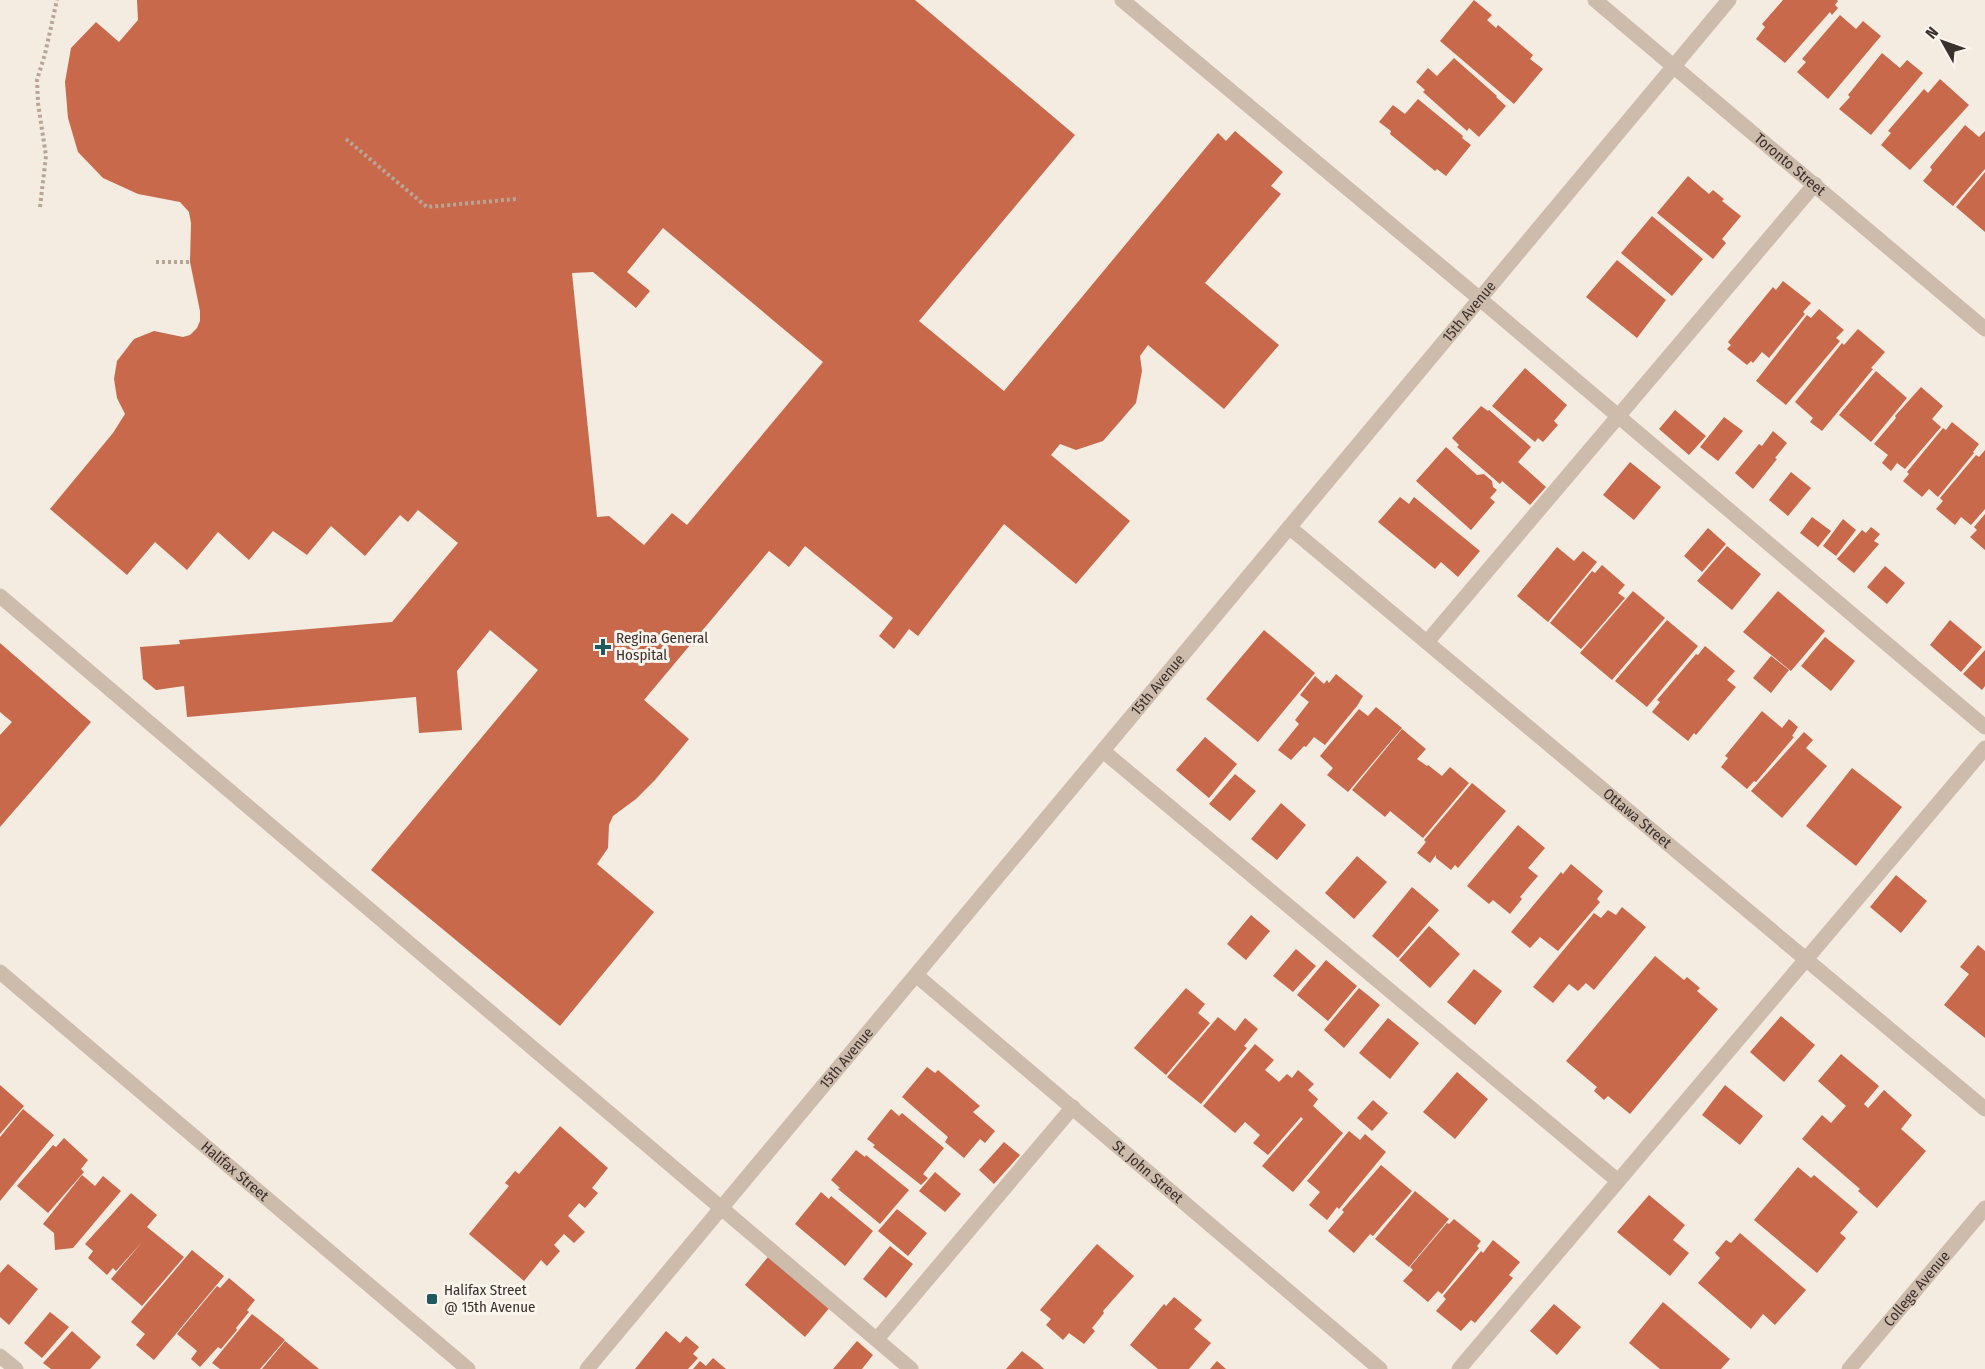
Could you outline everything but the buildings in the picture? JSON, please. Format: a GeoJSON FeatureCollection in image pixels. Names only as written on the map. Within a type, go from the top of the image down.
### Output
{"type":"FeatureCollection","features":[{"type":"Feature","properties":{"kind":"street"},"geometry":{"type":"LineString","coordinates":[[1122,0],[1480,299],[1985,727]]}},
{"type":"Feature","properties":{"kind":"street","name":"Toronto Street"},"geometry":{"type":"LineString","coordinates":[[1595,0],[1985,329]]}},
{"type":"Feature","properties":{"kind":"street","name":"15th Avenue"},"geometry":{"type":"LineString","coordinates":[[587,1369],[1729,0]]}},
{"type":"Feature","properties":{"kind":"street"},"geometry":{"type":"LineString","coordinates":[[1427,642],[1815,184]]}},
{"type":"Feature","properties":{"kind":"street","name":"Ottawa Street"},"geometry":{"type":"LineString","coordinates":[[1289,527],[1985,1109]]}},
{"type":"Feature","properties":{"kind":"street"},"geometry":{"type":"LineString","coordinates":[[0,596],[911,1369]]}},
{"type":"Feature","properties":{"kind":"street"},"geometry":{"type":"LineString","coordinates":[[1459,1369],[1985,748]]}},
{"type":"Feature","properties":{"kind":"street"},"geometry":{"type":"LineString","coordinates":[[1103,751],[1618,1181]]}},
{"type":"Feature","properties":{"kind":"street","name":"Halifax Street"},"geometry":{"type":"LineString","coordinates":[[0,972],[468,1369]]}},
{"type":"Feature","properties":{"kind":"street","name":"St. John Street"},"geometry":{"type":"LineString","coordinates":[[916,975],[1380,1369]]}},
{"type":"Feature","properties":{"kind":"street"},"geometry":{"type":"LineString","coordinates":[[877,1340],[1073,1107]]}},
{"type":"Feature","properties":{"kind":"street","name":"College Avenue"},"geometry":{"type":"LineString","coordinates":[[1848,1369],[1985,1208]]}},
{"type":"Feature","properties":{"kind":"street"},"geometry":{"type":"LineString","coordinates":[[0,1356],[16,1369]]}},
{"type":"Feature","properties":{"kind":"path"},"geometry":{"type":"LineString","coordinates":[[40,207],[46,156],[38,103],[38,80],[57,0]]}},
{"type":"Feature","properties":{"kind":"path"},"geometry":{"type":"LineString","coordinates":[[346,139],[427,207],[516,199]]}},
{"type":"Feature","properties":{"kind":"path"},"geometry":{"type":"LineString","coordinates":[[156,262],[190,262]]}},
{"type":"Feature","properties":{"kind":"place","name":"Regina General Hospital"},"geometry":{"type":"Point","coordinates":[603,647]}},
{"type":"Feature","properties":{"kind":"place","name":"Halifax Street @ 15th Avenue"},"geometry":{"type":"Point","coordinates":[432,1299]}}]}
